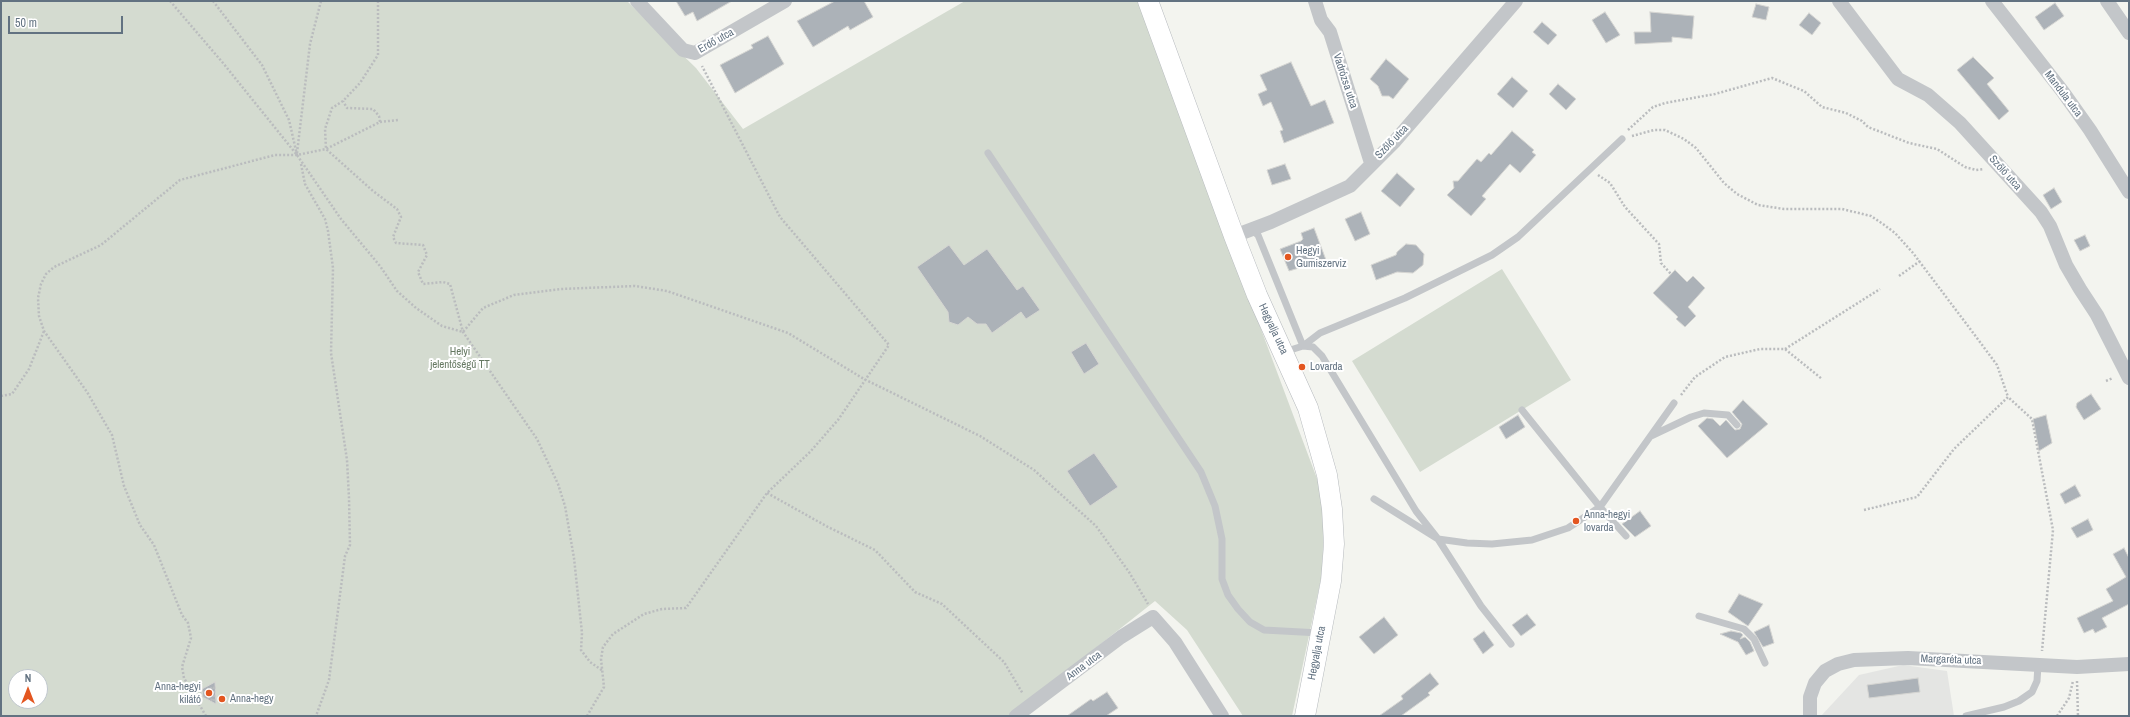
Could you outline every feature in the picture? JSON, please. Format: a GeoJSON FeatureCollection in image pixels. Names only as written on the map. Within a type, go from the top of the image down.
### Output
{"type":"FeatureCollection","features":[{"type":"Feature","properties":{"kind":"street","name":"Erdő utca"},"geometry":{"type":"LineString","coordinates":[[637,1],[683,50],[695,53],[785,1]]}},
{"type":"Feature","properties":{"kind":"street","name":"Hegyalja utca"},"geometry":{"type":"LineString","coordinates":[[1148,1],[1242,233],[1257,295],[1293,349],[1327,475],[1332,509],[1334,544],[1331,581],[1305,716]]}},
{"type":"Feature","properties":{"kind":"street","name":"Vadrózsa utca"},"geometry":{"type":"LineString","coordinates":[[1315,1],[1321,20],[1330,32],[1371,163]]}},
{"type":"Feature","properties":{"kind":"street","name":"Szőlő utca"},"geometry":{"type":"LineString","coordinates":[[1242,233],[1271,222],[1350,186],[1371,163],[1396,141],[1516,1]]}},
{"type":"Feature","properties":{"kind":"street","name":"Szőlő utca"},"geometry":{"type":"LineString","coordinates":[[1839,1],[1898,79],[1928,96],[1960,123],[2040,212],[2050,226],[2066,265],[2097,315],[2129,378]]}},
{"type":"Feature","properties":{"kind":"street","name":"Mandula utca"},"geometry":{"type":"LineString","coordinates":[[1992,1],[2063,92],[2129,192]]}},
{"type":"Feature","properties":{"kind":"street"},"geometry":{"type":"LineString","coordinates":[[2107,1],[2129,33]]}},
{"type":"Feature","properties":{"kind":"street"},"geometry":{"type":"LineString","coordinates":[[1152,617],[1175,642],[1222,716]]}},
{"type":"Feature","properties":{"kind":"street","name":"Anna utca"},"geometry":{"type":"LineString","coordinates":[[1016,716],[1121,637],[1152,617]]}},
{"type":"Feature","properties":{"kind":"street","name":"Margaréta utca"},"geometry":{"type":"LineString","coordinates":[[1810,716],[1810,697],[1815,683],[1825,671],[1838,664],[1854,660],[1908,658],[2077,667],[2129,664]]}},
{"type":"Feature","properties":{"kind":"lane"},"geometry":{"type":"LineString","coordinates":[[1293,349],[1320,333],[1405,298],[1492,255],[1518,237],[1584,173],[1622,139]]}},
{"type":"Feature","properties":{"kind":"lane"},"geometry":{"type":"LineString","coordinates":[[988,153],[1201,472],[1215,506],[1222,539],[1222,579],[1228,595],[1250,622],[1264,630],[1320,633]]}},
{"type":"Feature","properties":{"kind":"lane"},"geometry":{"type":"LineString","coordinates":[[1293,349],[1313,347],[1322,356],[1416,511],[1438,539],[1481,606],[1510,644]]}},
{"type":"Feature","properties":{"kind":"lane"},"geometry":{"type":"LineString","coordinates":[[1374,499],[1438,539],[1467,543],[1492,544],[1532,540],[1568,528],[1600,506],[1674,404]]}},
{"type":"Feature","properties":{"kind":"lane"},"geometry":{"type":"LineString","coordinates":[[1522,410],[1626,536]]}},
{"type":"Feature","properties":{"kind":"lane"},"geometry":{"type":"LineString","coordinates":[[1649,437],[1691,417],[1704,413],[1728,415],[1736,425]]}},
{"type":"Feature","properties":{"kind":"lane"},"geometry":{"type":"LineString","coordinates":[[1699,616],[1744,629],[1754,639],[1765,663]]}},
{"type":"Feature","properties":{"kind":"lane"},"geometry":{"type":"LineString","coordinates":[[1966,716],[2004,707],[2019,701],[2032,692],[2037,681],[2040,665]]}},
{"type":"Feature","properties":{"kind":"path"},"geometry":{"type":"LineString","coordinates":[[170,1],[223,63],[297,155],[341,219],[380,266],[397,290],[416,308],[442,326],[463,332]]}},
{"type":"Feature","properties":{"kind":"path"},"geometry":{"type":"LineString","coordinates":[[213,1],[262,65],[289,120],[297,155]]}},
{"type":"Feature","properties":{"kind":"path"},"geometry":{"type":"LineString","coordinates":[[297,155],[310,44],[320,1]]}},
{"type":"Feature","properties":{"kind":"path"},"geometry":{"type":"LineString","coordinates":[[378,1],[378,55],[360,83],[344,101],[332,108],[325,129],[326,149],[373,191],[397,209],[401,217],[393,237],[396,243],[423,245],[427,255],[418,272],[423,284],[443,282],[450,284],[463,332],[537,439],[558,484],[570,528],[582,634],[581,650],[590,662],[604,672]]}},
{"type":"Feature","properties":{"kind":"path"},"geometry":{"type":"LineString","coordinates":[[587,716],[604,686],[604,672],[601,659],[603,647],[612,634],[644,614],[662,609],[686,608],[766,493],[810,452],[838,420],[864,379],[889,345],[780,217],[695,53]]}},
{"type":"Feature","properties":{"kind":"path"},"geometry":{"type":"LineString","coordinates":[[1622,139],[1640,118],[1654,107],[1674,101],[1714,94],[1772,78],[1804,91],[1822,107],[1846,113],[1862,121],[1868,127],[1909,143],[1936,148],[1965,167],[1976,170],[1994,166],[2003,170]]}},
{"type":"Feature","properties":{"kind":"path"},"geometry":{"type":"LineString","coordinates":[[344,101],[347,108],[373,109],[380,116],[380,122]]}},
{"type":"Feature","properties":{"kind":"path"},"geometry":{"type":"LineString","coordinates":[[206,716],[196,696],[184,678],[182,667],[190,638],[188,623],[182,615],[154,545],[140,525],[124,486],[112,435],[87,392],[44,331],[40,316],[38,298],[41,284],[46,274],[54,267],[100,245],[180,180],[275,155],[297,155],[326,149],[380,122],[398,120]]}},
{"type":"Feature","properties":{"kind":"path"},"geometry":{"type":"LineString","coordinates":[[1622,139],[1644,131],[1664,130],[1684,139],[1696,148],[1724,183],[1746,200],[1771,208],[1842,209],[1871,216],[1895,233],[1920,262],[1997,365],[2008,397],[2032,419],[2054,530],[2046,593],[2040,665]]}},
{"type":"Feature","properties":{"kind":"path"},"geometry":{"type":"LineString","coordinates":[[301,161],[305,184],[325,219],[328,231],[333,268],[331,352],[347,460],[349,498],[350,545],[345,556],[329,680],[316,716]]}},
{"type":"Feature","properties":{"kind":"path"},"geometry":{"type":"LineString","coordinates":[[1584,173],[1595,172],[1610,183],[1625,207],[1659,244],[1660,263],[1671,274]]}},
{"type":"Feature","properties":{"kind":"path"},"geometry":{"type":"LineString","coordinates":[[1899,276],[1920,262]]}},
{"type":"Feature","properties":{"kind":"path"},"geometry":{"type":"LineString","coordinates":[[463,332],[483,308],[514,295],[562,289],[635,286],[667,291],[788,333],[864,379],[980,436],[1034,470],[1096,526],[1129,572],[1148,604],[1152,617]]}},
{"type":"Feature","properties":{"kind":"path"},"geometry":{"type":"LineString","coordinates":[[1674,404],[1695,377],[1725,357],[1760,349],[1785,349],[1880,289]]}},
{"type":"Feature","properties":{"kind":"path"},"geometry":{"type":"LineString","coordinates":[[1,396],[12,394],[29,369],[44,331]]}},
{"type":"Feature","properties":{"kind":"path"},"geometry":{"type":"LineString","coordinates":[[1785,349],[1822,379]]}},
{"type":"Feature","properties":{"kind":"path"},"geometry":{"type":"LineString","coordinates":[[1864,510],[1917,497],[1954,449],[2008,397]]}},
{"type":"Feature","properties":{"kind":"path"},"geometry":{"type":"LineString","coordinates":[[766,493],[828,527],[875,550],[915,592],[942,604],[1004,662],[1030,705]]}},
{"type":"Feature","properties":{"kind":"path"},"geometry":{"type":"LineString","coordinates":[[2057,716],[2069,698],[2077,667]]}},
{"type":"Feature","properties":{"kind":"path"},"geometry":{"type":"LineString","coordinates":[[2077,667],[2078,716]]}},
{"type":"Feature","properties":{"kind":"path"},"geometry":{"type":"LineString","coordinates":[[196,696],[214,687],[214,701],[204,696]]}},
{"type":"Feature","properties":{"kind":"shaded area"},"geometry":{"type":"Polygon","coordinates":[[[1903,665],[1947,671],[1954,716],[1821,716],[1859,675],[1903,665]]]}},
{"type":"Feature","properties":{"kind":"green space","name":"Helyi jelentőségű TT"},"geometry":{"type":"Polygon","coordinates":[[[1,1],[627,1],[696,68],[743,129],[965,1],[1138,1],[1325,500],[1322,574],[1292,716],[1243,716],[1187,630],[1155,601],[1049,685],[1016,716],[1,716],[1,1]]]}},
{"type":"Feature","properties":{"kind":"green space"},"geometry":{"type":"Polygon","coordinates":[[[1502,269],[1571,380],[1420,472],[1352,361],[1502,269]]]}},
{"type":"Feature","properties":{"kind":"building"},"geometry":{"type":"Polygon","coordinates":[[[676,1],[732,1],[697,21],[693,12],[685,16],[676,1]]]}},
{"type":"Feature","properties":{"kind":"building"},"geometry":{"type":"Polygon","coordinates":[[[835,1],[864,1],[873,17],[850,30],[848,26],[813,47],[797,21],[835,1]]]}},
{"type":"Feature","properties":{"kind":"building"},"geometry":{"type":"Polygon","coordinates":[[[2055,3],[2064,16],[2044,30],[2035,17],[2055,3]]]}},
{"type":"Feature","properties":{"kind":"building"},"geometry":{"type":"Polygon","coordinates":[[[1756,4],[1769,7],[1766,20],[1752,17],[1756,4]]]}},
{"type":"Feature","properties":{"kind":"building"},"geometry":{"type":"Polygon","coordinates":[[[1605,12],[1620,35],[1606,43],[1592,20],[1605,12]]]}},
{"type":"Feature","properties":{"kind":"building"},"geometry":{"type":"Polygon","coordinates":[[[1650,12],[1694,16],[1692,39],[1672,37],[1672,42],[1635,44],[1634,32],[1651,32],[1650,12]]]}},
{"type":"Feature","properties":{"kind":"building"},"geometry":{"type":"Polygon","coordinates":[[[1809,13],[1821,23],[1812,35],[1799,25],[1809,13]]]}},
{"type":"Feature","properties":{"kind":"building"},"geometry":{"type":"Polygon","coordinates":[[[1542,22],[1557,35],[1548,45],[1533,32],[1542,22]]]}},
{"type":"Feature","properties":{"kind":"building"},"geometry":{"type":"Polygon","coordinates":[[[768,36],[784,64],[735,93],[720,65],[753,48],[751,45],[768,36]]]}},
{"type":"Feature","properties":{"kind":"building"},"geometry":{"type":"Polygon","coordinates":[[[1973,57],[1994,78],[1987,84],[2009,111],[1999,120],[1957,70],[1973,57]]]}},
{"type":"Feature","properties":{"kind":"building"},"geometry":{"type":"Polygon","coordinates":[[[1386,59],[1409,79],[1393,99],[1389,96],[1382,96],[1378,86],[1370,79],[1386,59]]]}},
{"type":"Feature","properties":{"kind":"building"},"geometry":{"type":"Polygon","coordinates":[[[1291,62],[1311,106],[1325,100],[1334,123],[1284,143],[1280,131],[1283,130],[1271,102],[1263,106],[1258,94],[1267,90],[1260,75],[1291,62]]]}},
{"type":"Feature","properties":{"kind":"building"},"geometry":{"type":"Polygon","coordinates":[[[1512,77],[1528,91],[1513,108],[1497,94],[1512,77]]]}},
{"type":"Feature","properties":{"kind":"building"},"geometry":{"type":"Polygon","coordinates":[[[1558,84],[1576,99],[1566,110],[1549,94],[1558,84]]]}},
{"type":"Feature","properties":{"kind":"building"},"geometry":{"type":"Polygon","coordinates":[[[1512,131],[1534,150],[1532,152],[1536,155],[1520,173],[1510,164],[1482,196],[1486,199],[1471,216],[1447,195],[1454,188],[1453,181],[1458,181],[1477,159],[1481,162],[1489,153],[1491,155],[1512,131]]]}},
{"type":"Feature","properties":{"kind":"building"},"geometry":{"type":"Polygon","coordinates":[[[1285,164],[1291,179],[1272,185],[1267,170],[1285,164]]]}},
{"type":"Feature","properties":{"kind":"building"},"geometry":{"type":"Polygon","coordinates":[[[1397,173],[1415,189],[1400,207],[1381,191],[1397,173]]]}},
{"type":"Feature","properties":{"kind":"building"},"geometry":{"type":"Polygon","coordinates":[[[2054,188],[2062,202],[2051,209],[2043,195],[2054,188]]]}},
{"type":"Feature","properties":{"kind":"building"},"geometry":{"type":"Polygon","coordinates":[[[1361,212],[1370,234],[1355,241],[1345,219],[1361,212]]]}},
{"type":"Feature","properties":{"kind":"building"},"geometry":{"type":"Polygon","coordinates":[[[1314,228],[1326,260],[1289,271],[1280,249],[1301,241],[1303,239],[1301,233],[1314,228]]]}},
{"type":"Feature","properties":{"kind":"building"},"geometry":{"type":"Polygon","coordinates":[[[2085,235],[2090,246],[2080,251],[2074,240],[2085,235]]]}},
{"type":"Feature","properties":{"kind":"building"},"geometry":{"type":"Polygon","coordinates":[[[1406,244],[1416,245],[1424,254],[1423,265],[1413,273],[1397,272],[1376,280],[1371,265],[1396,255],[1397,252],[1406,244]]]}},
{"type":"Feature","properties":{"kind":"building"},"geometry":{"type":"Polygon","coordinates":[[[949,245],[964,265],[987,249],[1017,290],[1023,286],[1040,310],[1026,319],[1021,312],[992,333],[986,324],[977,324],[968,317],[958,325],[949,322],[948,312],[917,267],[949,245]]]}},
{"type":"Feature","properties":{"kind":"building"},"geometry":{"type":"Polygon","coordinates":[[[1675,270],[1687,282],[1693,276],[1705,288],[1688,307],[1696,316],[1685,327],[1676,319],[1678,317],[1653,293],[1675,270]]]}},
{"type":"Feature","properties":{"kind":"building"},"geometry":{"type":"Polygon","coordinates":[[[1086,343],[1099,364],[1084,374],[1071,352],[1086,343]]]}},
{"type":"Feature","properties":{"kind":"building"},"geometry":{"type":"Polygon","coordinates":[[[2091,394],[2101,409],[2084,420],[2076,407],[2077,403],[2091,394]]]}},
{"type":"Feature","properties":{"kind":"building"},"geometry":{"type":"Polygon","coordinates":[[[1743,400],[1768,424],[1727,458],[1698,426],[1707,418],[1713,419],[1720,426],[1726,420],[1735,430],[1740,429],[1742,424],[1732,412],[1743,400]]]}},
{"type":"Feature","properties":{"kind":"building"},"geometry":{"type":"Polygon","coordinates":[[[1518,415],[1525,427],[1506,439],[1499,427],[1518,415]]]}},
{"type":"Feature","properties":{"kind":"building"},"geometry":{"type":"Polygon","coordinates":[[[2046,415],[2052,443],[2039,451],[2033,419],[2046,415]]]}},
{"type":"Feature","properties":{"kind":"building"},"geometry":{"type":"Polygon","coordinates":[[[1094,453],[1118,487],[1090,506],[1067,471],[1094,453]]]}},
{"type":"Feature","properties":{"kind":"building"},"geometry":{"type":"Polygon","coordinates":[[[2075,485],[2081,496],[2065,504],[2060,494],[2075,485]]]}},
{"type":"Feature","properties":{"kind":"building"},"geometry":{"type":"Polygon","coordinates":[[[1640,511],[1651,526],[1635,537],[1622,524],[1640,511]]]}},
{"type":"Feature","properties":{"kind":"building"},"geometry":{"type":"Polygon","coordinates":[[[2088,519],[2093,530],[2077,538],[2071,528],[2088,519]]]}},
{"type":"Feature","properties":{"kind":"building"},"geometry":{"type":"Polygon","coordinates":[[[2124,548],[2129,558],[2129,604],[2102,618],[2107,627],[2095,633],[2093,629],[2084,633],[2077,618],[2113,601],[2106,589],[2126,577],[2113,554],[2124,548]]]}},
{"type":"Feature","properties":{"kind":"building"},"geometry":{"type":"Polygon","coordinates":[[[1739,594],[1763,604],[1748,626],[1728,612],[1739,594]]]}},
{"type":"Feature","properties":{"kind":"building"},"geometry":{"type":"Polygon","coordinates":[[[1527,614],[1536,625],[1521,636],[1512,625],[1527,614]]]}},
{"type":"Feature","properties":{"kind":"building"},"geometry":{"type":"Polygon","coordinates":[[[1384,617],[1398,635],[1374,654],[1359,637],[1384,617]]]}},
{"type":"Feature","properties":{"kind":"building"},"geometry":{"type":"Polygon","coordinates":[[[1769,625],[1774,643],[1763,647],[1754,632],[1769,625]]]}},
{"type":"Feature","properties":{"kind":"building"},"geometry":{"type":"Polygon","coordinates":[[[1484,631],[1494,645],[1483,654],[1473,639],[1484,631]]]}},
{"type":"Feature","properties":{"kind":"building"},"geometry":{"type":"Polygon","coordinates":[[[1731,631],[1741,633],[1743,635],[1740,639],[1745,637],[1750,642],[1754,651],[1746,655],[1738,642],[1720,634],[1731,631]]]}},
{"type":"Feature","properties":{"kind":"building"},"geometry":{"type":"Polygon","coordinates":[[[1430,673],[1439,684],[1428,693],[1430,695],[1401,716],[1379,716],[1403,699],[1401,696],[1430,673]]]}},
{"type":"Feature","properties":{"kind":"building"},"geometry":{"type":"Polygon","coordinates":[[[1918,678],[1920,692],[1869,698],[1867,685],[1918,678]]]}},
{"type":"Feature","properties":{"kind":"building","name":"Anna-hegyi kilátó"},"geometry":{"type":"Polygon","coordinates":[[[215,682],[216,704],[203,697],[202,689],[215,682]]]}},
{"type":"Feature","properties":{"kind":"building"},"geometry":{"type":"Polygon","coordinates":[[[1107,692],[1118,708],[1106,716],[1067,716],[1091,699],[1093,701],[1107,692]]]}},
{"type":"Feature","properties":{"kind":"place","name":"Hegyi Gumiszerviz"},"geometry":{"type":"Point","coordinates":[1288,257]}},
{"type":"Feature","properties":{"kind":"place","name":"Lovarda"},"geometry":{"type":"Point","coordinates":[1302,367]}},
{"type":"Feature","properties":{"kind":"place","name":"Anna-hegyi lovarda"},"geometry":{"type":"Point","coordinates":[1576,521]}},
{"type":"Feature","properties":{"kind":"place","name":"Anna-hegyi kilátó"},"geometry":{"type":"Point","coordinates":[209,693]}},
{"type":"Feature","properties":{"kind":"place","name":"Anna-hegy"},"geometry":{"type":"Point","coordinates":[222,699]}}]}
